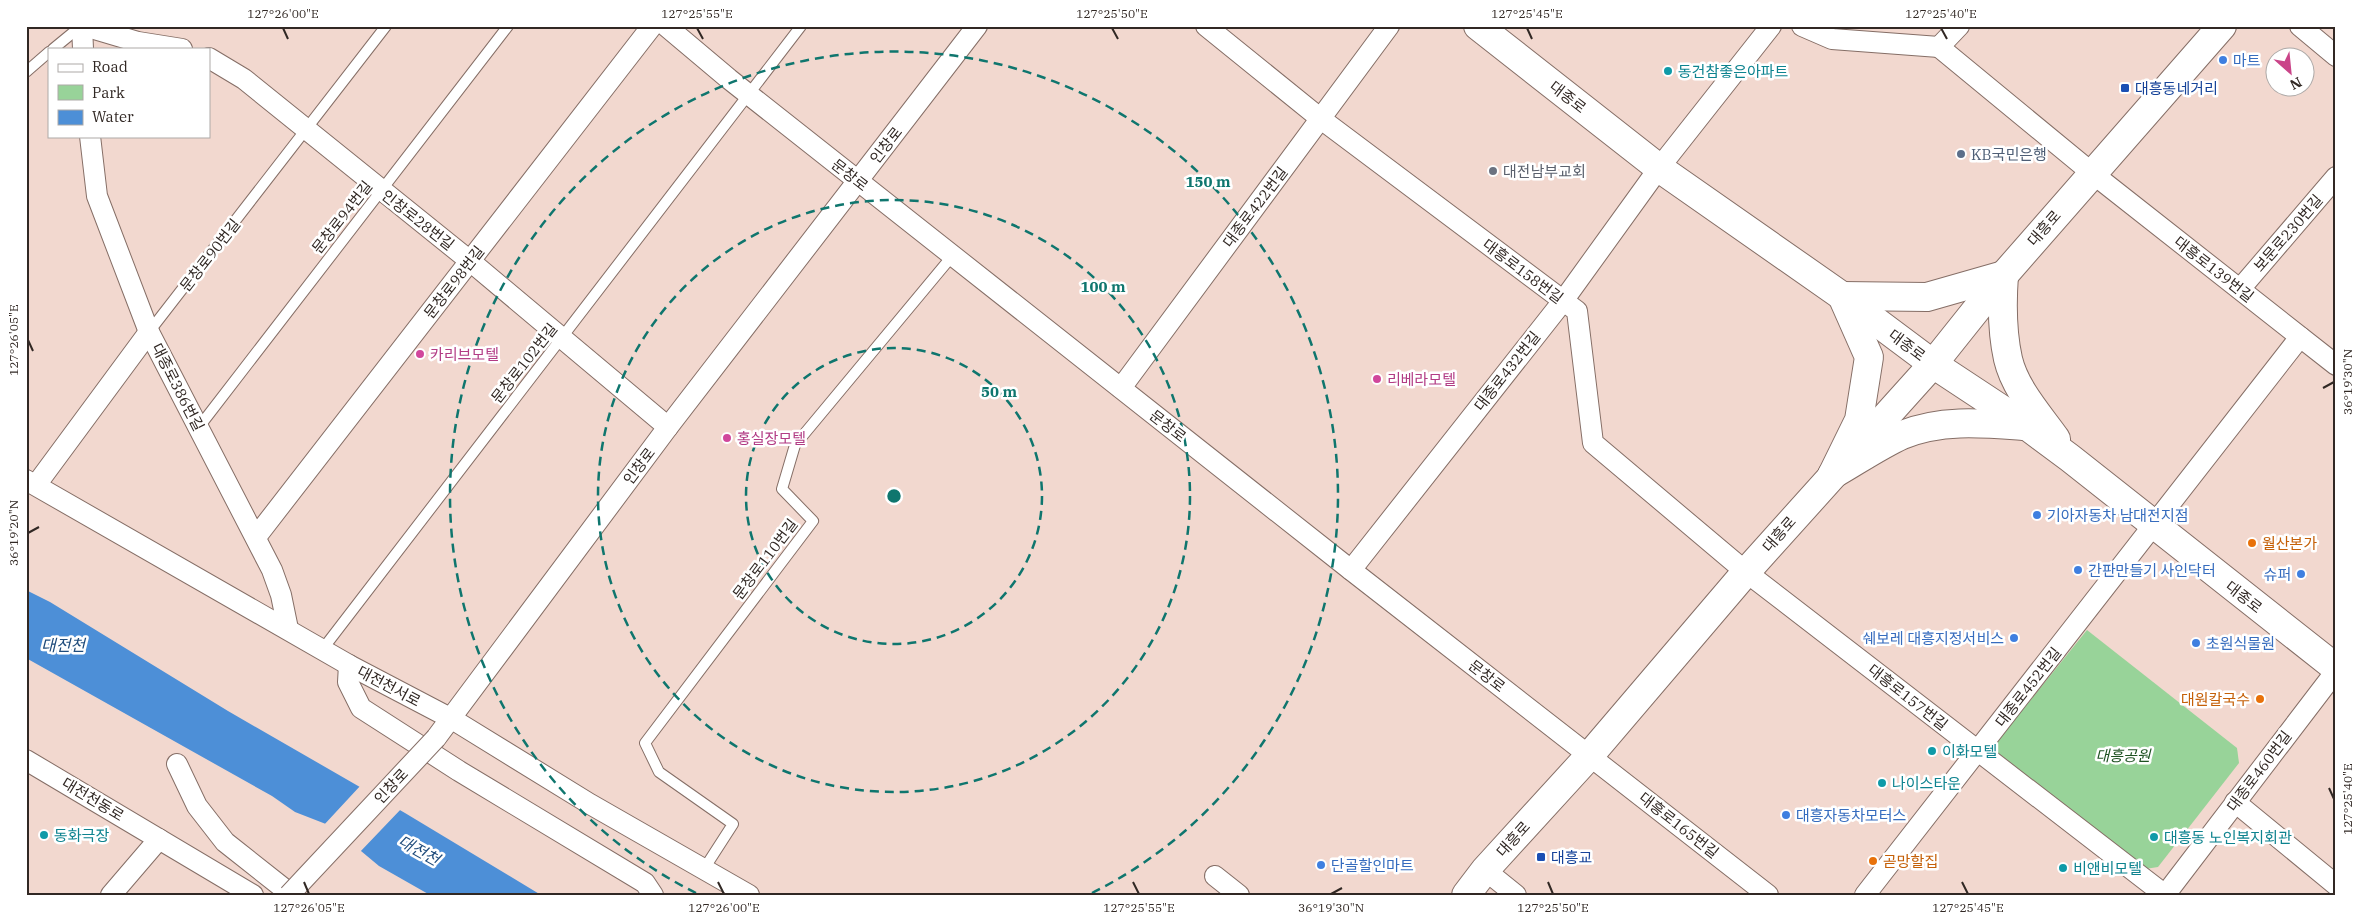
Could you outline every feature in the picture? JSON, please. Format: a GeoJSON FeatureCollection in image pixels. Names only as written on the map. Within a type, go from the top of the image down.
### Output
{"type":"FeatureCollection","features":[{"type":"Feature","properties":{"kind":"main road","name":"대종로"},"geometry":{"type":"LineString","coordinates":[[1478,26],[1658,168],[1842,296],[1933,364],[2027,426],[2070,458],[2336,670]]}},
{"type":"Feature","properties":{"kind":"main road","name":"대흥로"},"geometry":{"type":"LineString","coordinates":[[1466,895],[1485,870],[1590,755],[1746,572],[1933,364],[2004,274],[2222,26]]}},
{"type":"Feature","properties":{"kind":"main road"},"geometry":{"type":"LineString","coordinates":[[1832,475],[1859,420],[1869,357],[1842,296],[1926,297],[2004,274],[2002,306],[2008,361],[2025,395],[2070,458]]}},
{"type":"Feature","properties":{"kind":"main road"},"geometry":{"type":"LineString","coordinates":[[1832,475],[1903,435],[1944,424],[1972,422],[2027,426]]}},
{"type":"Feature","properties":{"kind":"street"},"geometry":{"type":"LineString","coordinates":[[83,48],[82,26],[138,42],[176,48]]}},
{"type":"Feature","properties":{"kind":"street","name":"문창로98번길"},"geometry":{"type":"LineString","coordinates":[[256,537],[652,26]]}},
{"type":"Feature","properties":{"kind":"street","name":"문창로"},"geometry":{"type":"LineString","coordinates":[[666,26],[748,95],[1351,570],[1590,755]]}},
{"type":"Feature","properties":{"kind":"street","name":"인창로"},"geometry":{"type":"LineString","coordinates":[[290,895],[452,719],[668,427],[977,26]]}},
{"type":"Feature","properties":{"kind":"street","name":"대흥로158번길"},"geometry":{"type":"LineString","coordinates":[[1206,26],[1321,119],[1577,311],[1593,443],[1746,572]]}},
{"type":"Feature","properties":{"kind":"street","name":"대종로422번길"},"geometry":{"type":"LineString","coordinates":[[1120,388],[1389,26]]}},
{"type":"Feature","properties":{"kind":"street"},"geometry":{"type":"LineString","coordinates":[[1658,168],[1772,26]]}},
{"type":"Feature","properties":{"kind":"street"},"geometry":{"type":"LineString","coordinates":[[1802,26],[1832,39],[1939,47],[2092,174]]}},
{"type":"Feature","properties":{"kind":"street"},"geometry":{"type":"LineString","coordinates":[[1939,47],[1959,26]]}},
{"type":"Feature","properties":{"kind":"street"},"geometry":{"type":"LineString","coordinates":[[2300,26],[2336,56]]}},
{"type":"Feature","properties":{"kind":"street","name":"인창로28번길"},"geometry":{"type":"LineString","coordinates":[[210,59],[244,79],[306,131],[470,261],[668,427]]}},
{"type":"Feature","properties":{"kind":"street","name":"대종로386번길"},"geometry":{"type":"LineString","coordinates":[[90,138],[97,196],[149,332],[256,537],[282,595],[288,629]]}},
{"type":"Feature","properties":{"kind":"street","name":"대종로432번길"},"geometry":{"type":"LineString","coordinates":[[1351,570],[1562,301],[1658,168]]}},
{"type":"Feature","properties":{"kind":"street","name":"대흥로139번길"},"geometry":{"type":"LineString","coordinates":[[2092,174],[2336,365]]}},
{"type":"Feature","properties":{"kind":"street","name":"보문로230번길"},"geometry":{"type":"LineString","coordinates":[[2240,289],[2336,177]]}},
{"type":"Feature","properties":{"kind":"street","name":"문창로90번길"},"geometry":{"type":"LineString","coordinates":[[31,483],[149,332]]}},
{"type":"Feature","properties":{"kind":"street"},"geometry":{"type":"LineString","coordinates":[[2153,526],[2300,337]]}},
{"type":"Feature","properties":{"kind":"street","name":"대전천서로"},"geometry":{"type":"LineString","coordinates":[[31,483],[322,650],[452,719],[590,804],[749,895]]}},
{"type":"Feature","properties":{"kind":"street","name":"대종로452번길"},"geometry":{"type":"LineString","coordinates":[[1865,895],[2153,526]]}},
{"type":"Feature","properties":{"kind":"street","name":"대흥로157번길"},"geometry":{"type":"LineString","coordinates":[[1746,572],[2165,895]]}},
{"type":"Feature","properties":{"kind":"street"},"geometry":{"type":"LineString","coordinates":[[349,665],[348,682],[361,708],[466,776],[646,883],[653,895]]}},
{"type":"Feature","properties":{"kind":"street","name":"대종로460번길"},"geometry":{"type":"LineString","coordinates":[[2165,895],[2336,670]]}},
{"type":"Feature","properties":{"kind":"street","name":"대흥로165번길"},"geometry":{"type":"LineString","coordinates":[[1590,755],[1768,895]]}},
{"type":"Feature","properties":{"kind":"street","name":"대전천동로"},"geometry":{"type":"LineString","coordinates":[[26,760],[253,895]]}},
{"type":"Feature","properties":{"kind":"street"},"geometry":{"type":"LineString","coordinates":[[177,764],[197,806],[225,842],[290,895]]}},
{"type":"Feature","properties":{"kind":"street"},"geometry":{"type":"LineString","coordinates":[[2235,802],[2336,885]]}},
{"type":"Feature","properties":{"kind":"street"},"geometry":{"type":"LineString","coordinates":[[111,895],[159,839]]}},
{"type":"Feature","properties":{"kind":"street"},"geometry":{"type":"LineString","coordinates":[[1485,870],[1516,895]]}},
{"type":"Feature","properties":{"kind":"street"},"geometry":{"type":"LineString","coordinates":[[1215,876],[1239,895]]}},
{"type":"Feature","properties":{"kind":"lane"},"geometry":{"type":"LineString","coordinates":[[54,48],[82,26]]}},
{"type":"Feature","properties":{"kind":"lane","name":"문창로90번길"},"geometry":{"type":"LineString","coordinates":[[149,332],[386,26]]}},
{"type":"Feature","properties":{"kind":"lane","name":"문창로94번길"},"geometry":{"type":"LineString","coordinates":[[199,427],[508,26]]}},
{"type":"Feature","properties":{"kind":"lane"},"geometry":{"type":"LineString","coordinates":[[748,95],[801,26]]}},
{"type":"Feature","properties":{"kind":"lane"},"geometry":{"type":"LineString","coordinates":[[26,72],[48,53]]}},
{"type":"Feature","properties":{"kind":"lane","name":"문창로102번길"},"geometry":{"type":"LineString","coordinates":[[322,650],[748,95]]}},
{"type":"Feature","properties":{"kind":"lane","name":"문창로110번길"},"geometry":{"type":"LineString","coordinates":[[704,869],[733,824],[659,772],[645,743],[813,521],[782,489],[795,445],[952,255]]}},
{"type":"Feature","properties":{"kind":"green space","name":"대흥공원"},"geometry":{"type":"Polygon","coordinates":[[[2087,630],[2237,748],[2239,763],[2158,867],[2145,869],[1991,749],[2087,630]]]}},
{"type":"Feature","properties":{"kind":"water","name":"대전천"},"geometry":{"type":"Polygon","coordinates":[[[26,590],[50,602],[228,711],[405,813],[541,895],[430,895],[379,866],[331,826],[295,812],[272,796],[26,658],[26,590]]]}},
{"type":"Feature","properties":{"kind":"pier"},"geometry":{"type":"Polygon","coordinates":[[[361,785],[402,808],[359,853],[347,840],[323,826],[361,785]]]}},
{"type":"Feature","properties":{"kind":"place","name":"마트"},"geometry":{"type":"Point","coordinates":[2223,60]}},
{"type":"Feature","properties":{"kind":"place","name":"동건참좋은아파트"},"geometry":{"type":"Point","coordinates":[1668,71]}},
{"type":"Feature","properties":{"kind":"place","name":"대흥동네거리"},"geometry":{"type":"Point","coordinates":[2125,88]}},
{"type":"Feature","properties":{"kind":"place","name":"KB국민은행"},"geometry":{"type":"Point","coordinates":[1961,154]}},
{"type":"Feature","properties":{"kind":"place","name":"대전남부교회"},"geometry":{"type":"Point","coordinates":[1493,171]}},
{"type":"Feature","properties":{"kind":"place","name":"카리브모텔"},"geometry":{"type":"Point","coordinates":[420,354]}},
{"type":"Feature","properties":{"kind":"place","name":"리베라모텔"},"geometry":{"type":"Point","coordinates":[1377,379]}},
{"type":"Feature","properties":{"kind":"place","name":"홍실장모텔"},"geometry":{"type":"Point","coordinates":[727,438]}},
{"type":"Feature","properties":{"kind":"place","name":"기아자동차 남대전지점"},"geometry":{"type":"Point","coordinates":[2037,515]}},
{"type":"Feature","properties":{"kind":"place","name":"월산본가"},"geometry":{"type":"Point","coordinates":[2252,543]}},
{"type":"Feature","properties":{"kind":"place","name":"간판만들기 사인닥터"},"geometry":{"type":"Point","coordinates":[2078,570]}},
{"type":"Feature","properties":{"kind":"place","name":"슈퍼"},"geometry":{"type":"Point","coordinates":[2301,574]}},
{"type":"Feature","properties":{"kind":"place","name":"쉐보레 대흥지정서비스"},"geometry":{"type":"Point","coordinates":[2014,638]}},
{"type":"Feature","properties":{"kind":"place","name":"초원식물원"},"geometry":{"type":"Point","coordinates":[2196,643]}},
{"type":"Feature","properties":{"kind":"place","name":"대원칼국수"},"geometry":{"type":"Point","coordinates":[2260,699]}},
{"type":"Feature","properties":{"kind":"place","name":"이화모텔"},"geometry":{"type":"Point","coordinates":[1932,751]}},
{"type":"Feature","properties":{"kind":"place","name":"나이스타운"},"geometry":{"type":"Point","coordinates":[1882,783]}},
{"type":"Feature","properties":{"kind":"place","name":"대흥자동차모터스"},"geometry":{"type":"Point","coordinates":[1786,815]}},
{"type":"Feature","properties":{"kind":"place","name":"동화극장"},"geometry":{"type":"Point","coordinates":[44,835]}},
{"type":"Feature","properties":{"kind":"place","name":"대흥동 노인복지회관"},"geometry":{"type":"Point","coordinates":[2154,837]}},
{"type":"Feature","properties":{"kind":"place","name":"대흥교"},"geometry":{"type":"Point","coordinates":[1541,857]}},
{"type":"Feature","properties":{"kind":"place","name":"곧망할집"},"geometry":{"type":"Point","coordinates":[1873,861]}},
{"type":"Feature","properties":{"kind":"place","name":"단골할인마트"},"geometry":{"type":"Point","coordinates":[1321,865]}},
{"type":"Feature","properties":{"kind":"place","name":"비앤비모텔"},"geometry":{"type":"Point","coordinates":[2063,868]}}]}
